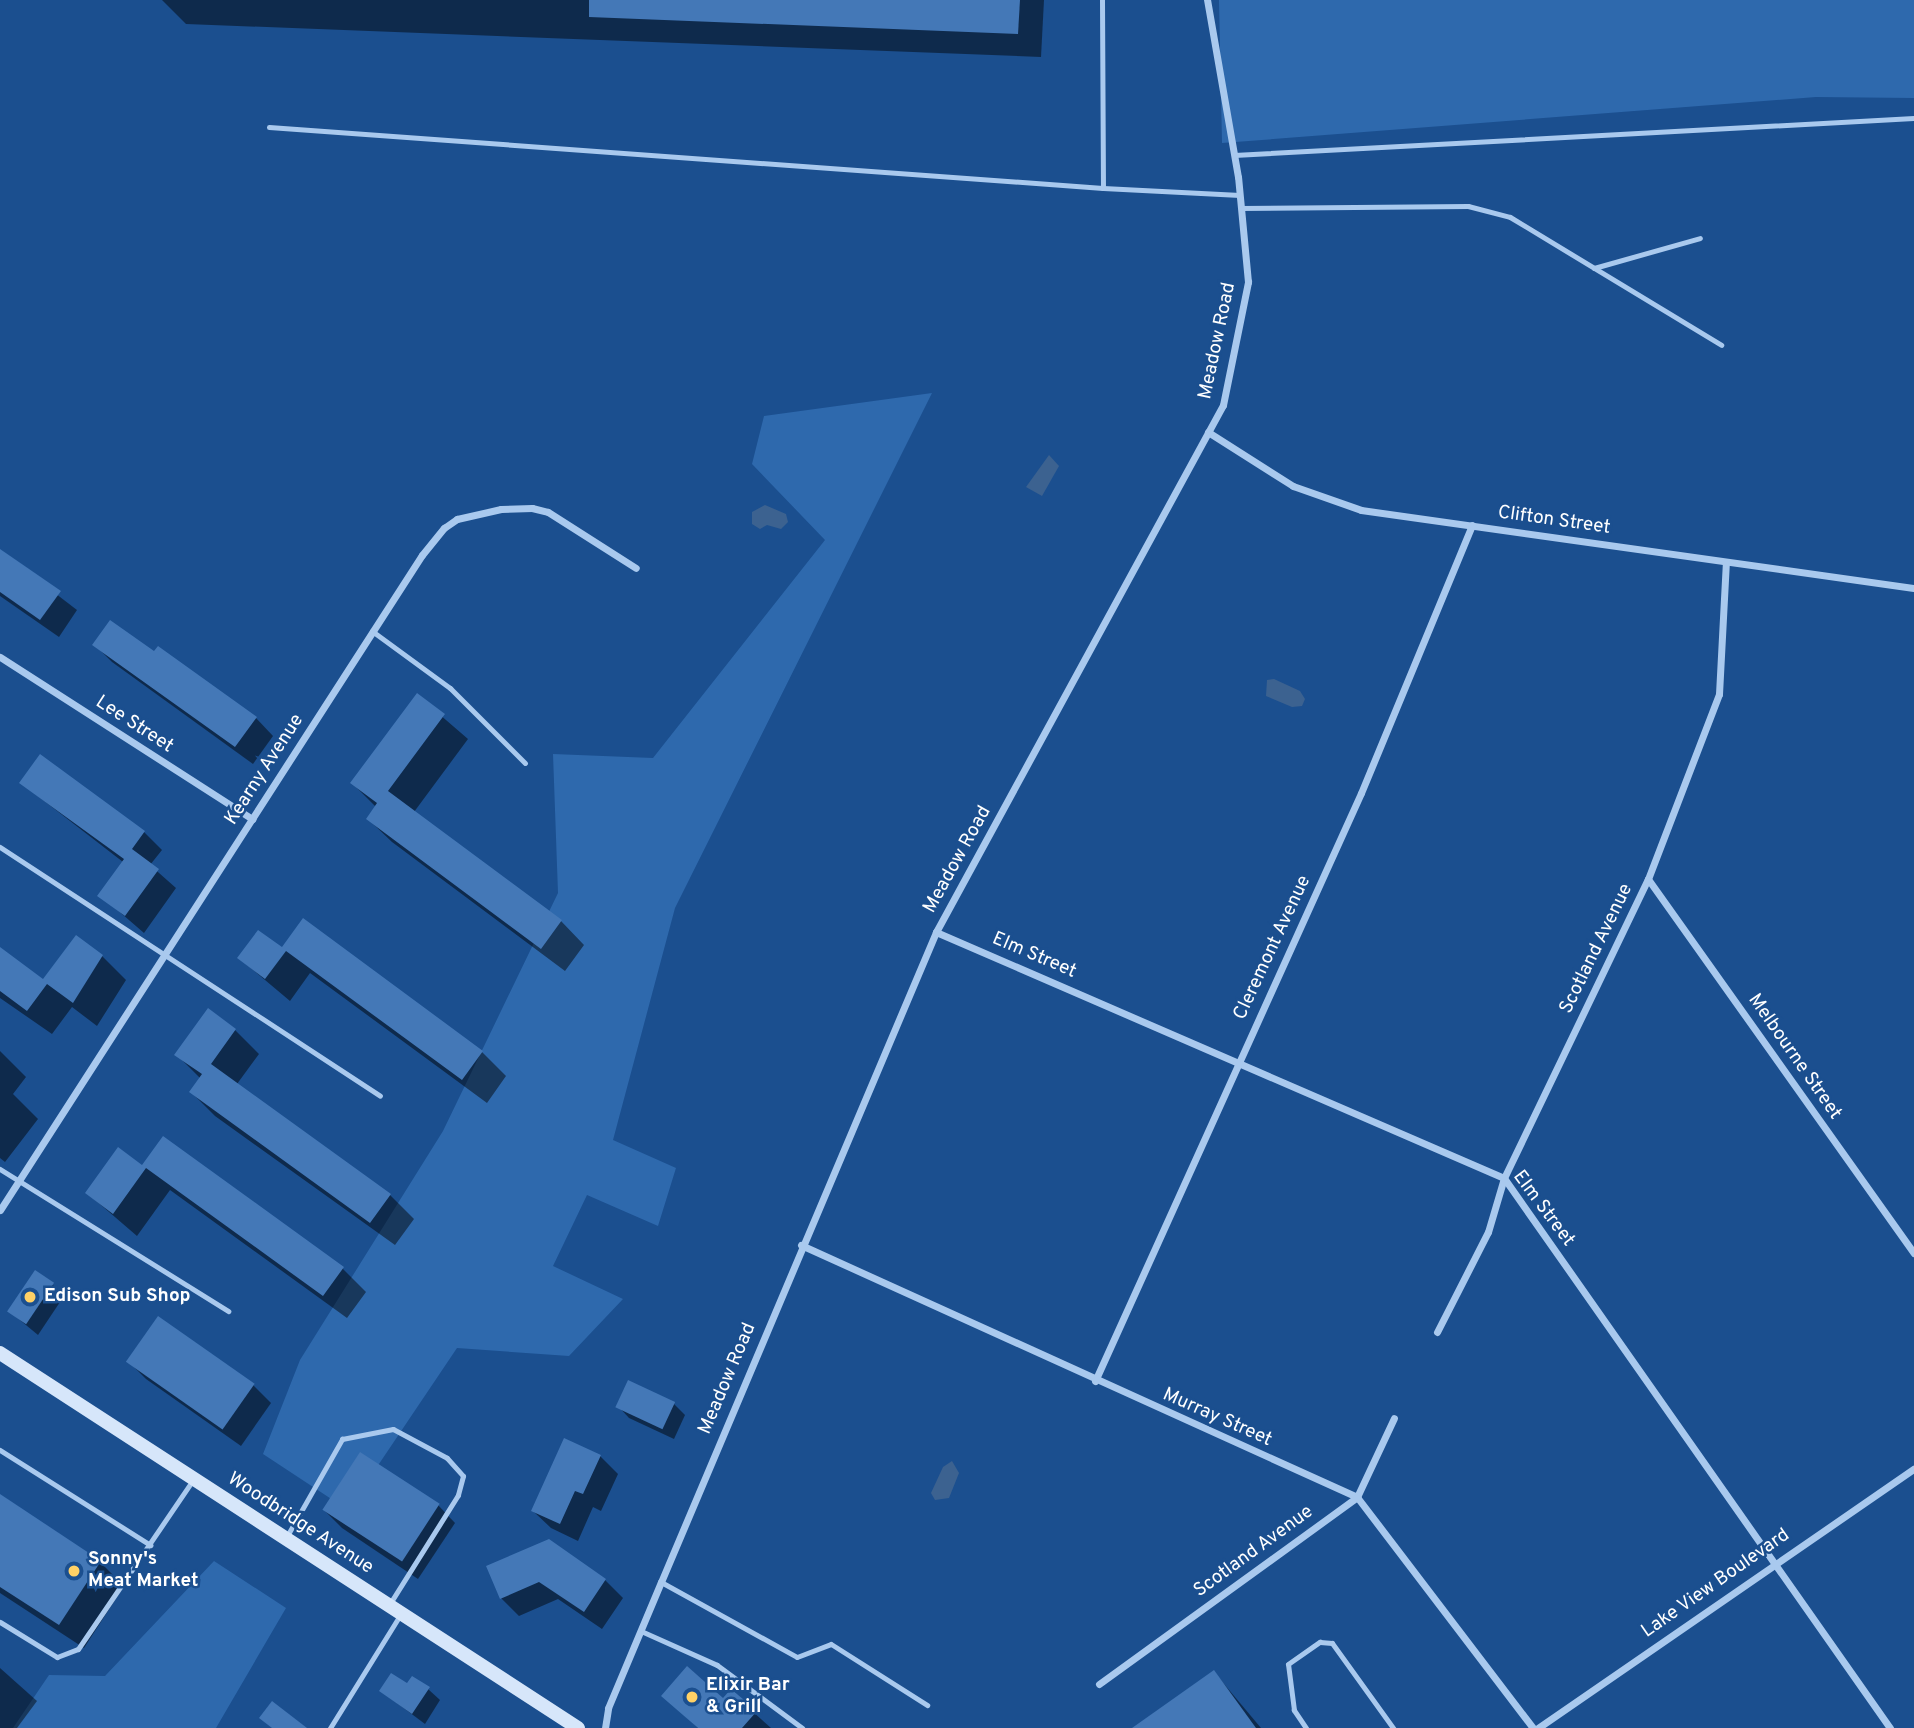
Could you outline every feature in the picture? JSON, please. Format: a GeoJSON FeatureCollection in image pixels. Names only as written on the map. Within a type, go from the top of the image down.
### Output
{"type":"FeatureCollection","features":[{"type":"Feature","properties":{"kind":"main road","name":"Woodbridge Avenue"},"geometry":{"type":"LineString","coordinates":[[0,1353],[578,1728]]}},
{"type":"Feature","properties":{"kind":"street","name":"Meadow Road"},"geometry":{"type":"LineString","coordinates":[[605,1728],[608,1709],[801,1245],[936,932],[1223,405],[1248,282],[1240,195],[1207,0]]}},
{"type":"Feature","properties":{"kind":"street","name":"Clifton Street"},"geometry":{"type":"LineString","coordinates":[[1208,432],[1293,486],[1361,510],[1914,588]]}},
{"type":"Feature","properties":{"kind":"street","name":"Kearny Avenue"},"geometry":{"type":"LineString","coordinates":[[0,1210],[422,555],[457,519],[501,509],[548,512],[636,568]]}},
{"type":"Feature","properties":{"kind":"street","name":"Cleremont Avenue"},"geometry":{"type":"LineString","coordinates":[[1095,1381],[1361,793],[1472,525]]}},
{"type":"Feature","properties":{"kind":"street","name":"Scotland Avenue"},"geometry":{"type":"LineString","coordinates":[[1437,1332],[1488,1232],[1504,1178],[1648,879],[1719,694],[1726,562]]}},
{"type":"Feature","properties":{"kind":"street","name":"Lee Street"},"geometry":{"type":"LineString","coordinates":[[0,657],[252,819]]}},
{"type":"Feature","properties":{"kind":"street","name":"Melbourne Street"},"geometry":{"type":"LineString","coordinates":[[1648,879],[1914,1253]]}},
{"type":"Feature","properties":{"kind":"street","name":"Elm Street"},"geometry":{"type":"LineString","coordinates":[[936,932],[1239,1060],[1504,1178],[1890,1728]]}},
{"type":"Feature","properties":{"kind":"street","name":"Murray Street"},"geometry":{"type":"LineString","coordinates":[[801,1245],[1095,1381],[1357,1497],[1535,1728]]}},
{"type":"Feature","properties":{"kind":"street","name":"Scotland Avenue"},"geometry":{"type":"LineString","coordinates":[[1099,1684],[1357,1497],[1394,1418]]}},
{"type":"Feature","properties":{"kind":"street","name":"Lake View Boulevard"},"geometry":{"type":"LineString","coordinates":[[1535,1728],[1914,1469]]}},
{"type":"Feature","properties":{"kind":"lane"},"geometry":{"type":"LineString","coordinates":[[1102,0],[1103,188]]}},
{"type":"Feature","properties":{"kind":"lane"},"geometry":{"type":"LineString","coordinates":[[1234,155],[1914,118]]}},
{"type":"Feature","properties":{"kind":"lane"},"geometry":{"type":"LineString","coordinates":[[269,127],[1103,188],[1240,195]]}},
{"type":"Feature","properties":{"kind":"lane"},"geometry":{"type":"LineString","coordinates":[[1241,208],[1468,206],[1510,217],[1721,345]]}},
{"type":"Feature","properties":{"kind":"lane"},"geometry":{"type":"LineString","coordinates":[[1594,268],[1700,238]]}},
{"type":"Feature","properties":{"kind":"lane"},"geometry":{"type":"LineString","coordinates":[[372,631],[450,688],[525,763]]}},
{"type":"Feature","properties":{"kind":"lane"},"geometry":{"type":"LineString","coordinates":[[0,846],[163,957],[380,1096]]}},
{"type":"Feature","properties":{"kind":"lane"},"geometry":{"type":"LineString","coordinates":[[0,1169],[228,1311]]}},
{"type":"Feature","properties":{"kind":"lane"},"geometry":{"type":"LineString","coordinates":[[285,1538],[342,1439],[393,1429],[447,1458],[463,1476],[463,1483],[330,1728]]}},
{"type":"Feature","properties":{"kind":"lane"},"geometry":{"type":"LineString","coordinates":[[0,1450],[150,1545]]}},
{"type":"Feature","properties":{"kind":"lane"},"geometry":{"type":"LineString","coordinates":[[0,1622],[64,1657],[89,1636],[193,1478]]}},
{"type":"Feature","properties":{"kind":"lane"},"geometry":{"type":"LineString","coordinates":[[661,1582],[797,1657],[831,1644],[926,1705]]}},
{"type":"Feature","properties":{"kind":"lane"},"geometry":{"type":"LineString","coordinates":[[641,1631],[717,1665],[802,1728]]}},
{"type":"Feature","properties":{"kind":"lane"},"geometry":{"type":"LineString","coordinates":[[1307,1728],[1294,1710],[1288,1664],[1320,1642],[1332,1643],[1392,1728]]}},
{"type":"Feature","properties":{"kind":"shaded area"},"geometry":{"type":"Polygon","coordinates":[[[1219,0],[1914,0],[1914,98],[1816,97],[1222,143],[1219,0]]]}},
{"type":"Feature","properties":{"kind":"shaded area"},"geometry":{"type":"Polygon","coordinates":[[[932,393],[675,908],[613,1140],[676,1168],[658,1226],[587,1195],[553,1266],[623,1299],[569,1356],[457,1348],[348,1510],[263,1454],[300,1360],[443,1131],[558,893],[553,754],[653,758],[825,540],[752,464],[764,416],[932,393]]]}},
{"type":"Feature","properties":{"kind":"shaded area"},"geometry":{"type":"Polygon","coordinates":[[[1049,455],[1059,466],[1042,496],[1026,487],[1049,455]]]}},
{"type":"Feature","properties":{"kind":"shaded area"},"geometry":{"type":"Polygon","coordinates":[[[765,505],[786,514],[788,522],[781,529],[767,525],[760,529],[752,524],[752,512],[765,505]]]}},
{"type":"Feature","properties":{"kind":"shaded area"},"geometry":{"type":"Polygon","coordinates":[[[1274,679],[1300,691],[1305,699],[1302,706],[1292,707],[1266,696],[1267,680],[1274,679]]]}},
{"type":"Feature","properties":{"kind":"shaded area"},"geometry":{"type":"Polygon","coordinates":[[[952,1461],[959,1473],[949,1498],[935,1500],[931,1493],[943,1467],[952,1461]]]}},
{"type":"Feature","properties":{"kind":"shaded area"},"geometry":{"type":"Polygon","coordinates":[[[214,1561],[286,1608],[216,1728],[13,1728],[49,1675],[105,1676],[214,1561]]]}},
{"type":"Feature","properties":{"kind":"building"},"geometry":{"type":"Polygon","coordinates":[[[589,0],[1020,0],[1018,34],[589,17],[589,0]]]}},
{"type":"Feature","properties":{"kind":"building"},"geometry":{"type":"Polygon","coordinates":[[[0,549],[61,591],[40,620],[0,592],[0,549]]]}},
{"type":"Feature","properties":{"kind":"building"},"geometry":{"type":"Polygon","coordinates":[[[110,620],[154,651],[158,646],[257,717],[235,747],[92,645],[110,620]]]}},
{"type":"Feature","properties":{"kind":"building"},"geometry":{"type":"Polygon","coordinates":[[[417,693],[445,714],[388,791],[562,920],[541,949],[366,819],[377,803],[350,783],[417,693]]]}},
{"type":"Feature","properties":{"kind":"building"},"geometry":{"type":"Polygon","coordinates":[[[40,754],[145,831],[132,849],[159,869],[125,916],[97,896],[124,859],[19,783],[40,754]]]}},
{"type":"Feature","properties":{"kind":"building"},"geometry":{"type":"Polygon","coordinates":[[[303,918],[483,1051],[462,1080],[286,951],[265,979],[237,958],[258,930],[282,947],[303,918]]]}},
{"type":"Feature","properties":{"kind":"building"},"geometry":{"type":"Polygon","coordinates":[[[76,935],[103,955],[73,1003],[47,984],[27,1011],[0,991],[0,947],[43,979],[76,935]]]}},
{"type":"Feature","properties":{"kind":"building"},"geometry":{"type":"Polygon","coordinates":[[[208,1008],[236,1029],[211,1064],[391,1194],[370,1223],[189,1092],[202,1074],[174,1055],[208,1008]]]}},
{"type":"Feature","properties":{"kind":"building"},"geometry":{"type":"Polygon","coordinates":[[[163,1136],[344,1267],[323,1296],[146,1168],[113,1214],[85,1193],[118,1147],[142,1165],[163,1136]]]}},
{"type":"Feature","properties":{"kind":"building","name":"Edison Sub Shop"},"geometry":{"type":"Polygon","coordinates":[[[35,1270],[54,1283],[26,1324],[7,1311],[35,1270]]]}},
{"type":"Feature","properties":{"kind":"building"},"geometry":{"type":"Polygon","coordinates":[[[158,1316],[255,1384],[223,1430],[126,1362],[158,1316]]]}},
{"type":"Feature","properties":{"kind":"building"},"geometry":{"type":"Polygon","coordinates":[[[628,1380],[675,1402],[662,1429],[615,1407],[628,1380]]]}},
{"type":"Feature","properties":{"kind":"building"},"geometry":{"type":"Polygon","coordinates":[[[564,1438],[601,1455],[583,1494],[575,1491],[560,1524],[531,1511],[564,1438]]]}},
{"type":"Feature","properties":{"kind":"building"},"geometry":{"type":"Polygon","coordinates":[[[360,1452],[440,1504],[402,1562],[322,1510],[360,1452]]]}},
{"type":"Feature","properties":{"kind":"building"},"geometry":{"type":"Polygon","coordinates":[[[0,1494],[101,1561],[59,1625],[0,1587],[0,1494]]]}},
{"type":"Feature","properties":{"kind":"building"},"geometry":{"type":"Polygon","coordinates":[[[549,1539],[606,1579],[584,1612],[539,1582],[500,1599],[486,1566],[549,1539]]]}},
{"type":"Feature","properties":{"kind":"building","name":"Elixir Bar & Grill"},"geometry":{"type":"Polygon","coordinates":[[[687,1666],[723,1698],[731,1689],[757,1711],[742,1728],[698,1728],[661,1696],[687,1666]]]}},
{"type":"Feature","properties":{"kind":"building"},"geometry":{"type":"Polygon","coordinates":[[[1214,1670],[1256,1728],[1132,1728],[1214,1670]]]}},
{"type":"Feature","properties":{"kind":"building"},"geometry":{"type":"Polygon","coordinates":[[[391,1673],[407,1683],[412,1676],[430,1687],[412,1714],[379,1691],[391,1673]]]}},
{"type":"Feature","properties":{"kind":"building"},"geometry":{"type":"Polygon","coordinates":[[[272,1701],[307,1728],[272,1728],[259,1718],[272,1701]]]}},
{"type":"Feature","properties":{"kind":"place","name":"Edison Sub Shop"},"geometry":{"type":"Point","coordinates":[30,1297]}},
{"type":"Feature","properties":{"kind":"place","name":"Sonny's Meat Market"},"geometry":{"type":"Point","coordinates":[74,1571]}},
{"type":"Feature","properties":{"kind":"place","name":"Elixir Bar & Grill"},"geometry":{"type":"Point","coordinates":[692,1697]}}]}
